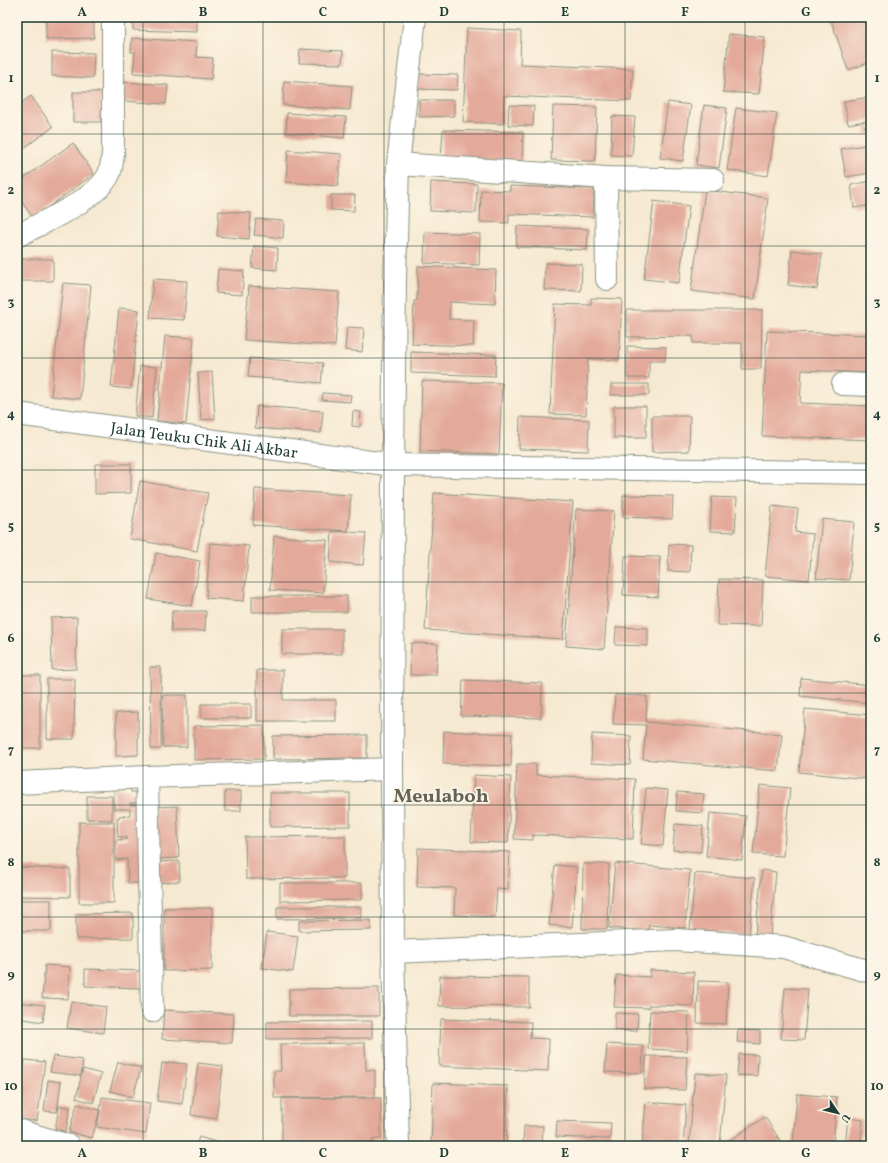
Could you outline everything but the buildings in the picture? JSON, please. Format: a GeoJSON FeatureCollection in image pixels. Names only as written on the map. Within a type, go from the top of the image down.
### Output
{"type":"FeatureCollection","features":[{"type":"Feature","properties":{"kind":"street"},"geometry":{"type":"LineString","coordinates":[[17,236],[89,196],[103,184],[110,173],[112,164],[113,17]]}},
{"type":"Feature","properties":{"kind":"street"},"geometry":{"type":"LineString","coordinates":[[398,1146],[393,952],[392,769],[395,280],[398,164],[415,17]]}},
{"type":"Feature","properties":{"kind":"street"},"geometry":{"type":"LineString","coordinates":[[398,164],[606,178],[713,180]]}},
{"type":"Feature","properties":{"kind":"street"},"geometry":{"type":"LineString","coordinates":[[606,178],[608,279]]}},
{"type":"Feature","properties":{"kind":"street"},"geometry":{"type":"LineString","coordinates":[[843,384],[871,385]]}},
{"type":"Feature","properties":{"kind":"street","name":"Jalan Teuku Chik Ali Akbar"},"geometry":{"type":"LineString","coordinates":[[17,414],[393,465],[871,473]]}},
{"type":"Feature","properties":{"kind":"street"},"geometry":{"type":"LineString","coordinates":[[17,783],[147,776],[392,769]]}},
{"type":"Feature","properties":{"kind":"street"},"geometry":{"type":"LineString","coordinates":[[147,776],[152,1012]]}},
{"type":"Feature","properties":{"kind":"street"},"geometry":{"type":"LineString","coordinates":[[393,952],[676,940],[783,947],[871,972]]}},
{"type":"Feature","properties":{"kind":"street"},"geometry":{"type":"LineString","coordinates":[[17,1130],[69,1146]]}},
{"type":"Feature","properties":{"kind":"district","name":"Meulaboh"},"geometry":{"type":"Point","coordinates":[441,795]}}]}
